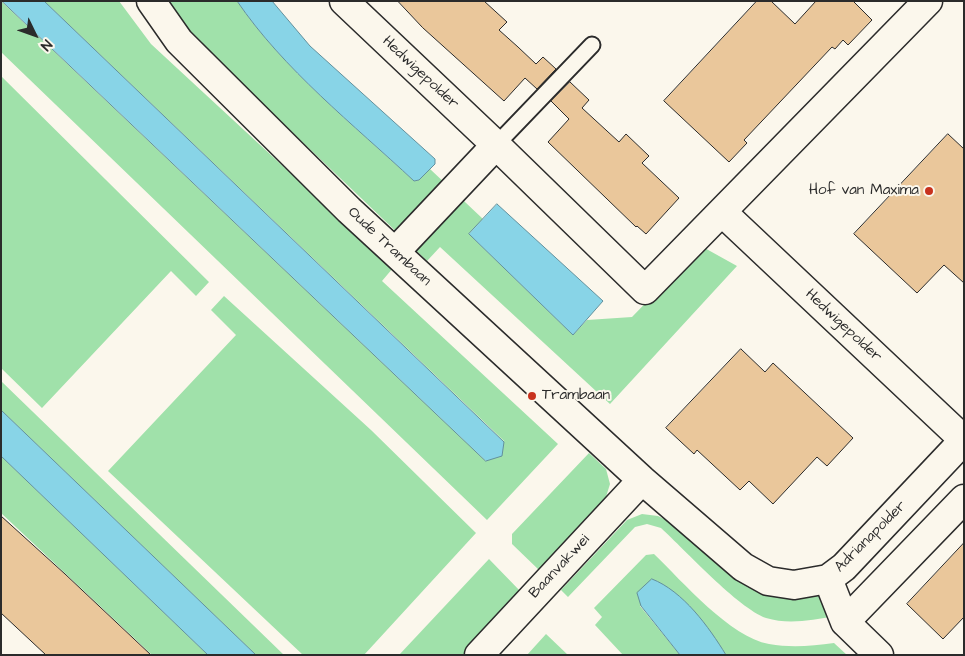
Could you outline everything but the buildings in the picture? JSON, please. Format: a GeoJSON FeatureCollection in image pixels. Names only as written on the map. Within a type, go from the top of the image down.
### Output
{"type":"FeatureCollection","features":[{"type":"Feature","properties":{"kind":"street","name":"Oude Trambaan"},"geometry":{"type":"LineString","coordinates":[[151,1],[179,41],[349,210],[642,480]]}},
{"type":"Feature","properties":{"kind":"street","name":"Hedwigepolder"},"geometry":{"type":"LineString","coordinates":[[344,1],[645,290],[928,1]]}},
{"type":"Feature","properties":{"kind":"street"},"geometry":{"type":"LineString","coordinates":[[395,252],[496,145]]}},
{"type":"Feature","properties":{"kind":"street","name":"Hedwigepolder"},"geometry":{"type":"LineString","coordinates":[[722,212],[964,440]]}},
{"type":"Feature","properties":{"kind":"street","name":"Adrianapolder"},"geometry":{"type":"LineString","coordinates":[[642,480],[743,567],[768,581],[794,585],[828,579],[844,567],[964,440]]}},
{"type":"Feature","properties":{"kind":"street","name":"Baanvakwei"},"geometry":{"type":"LineString","coordinates":[[479,655],[642,480]]}},
{"type":"Feature","properties":{"kind":"street"},"geometry":{"type":"LineString","coordinates":[[845,622],[964,499]]}},
{"type":"Feature","properties":{"kind":"street"},"geometry":{"type":"LineString","coordinates":[[828,579],[845,622],[879,655]]}},
{"type":"Feature","properties":{"kind":"lane"},"geometry":{"type":"LineString","coordinates":[[496,145],[592,45]]}},
{"type":"Feature","properties":{"kind":"green space"},"geometry":{"type":"Polygon","coordinates":[[[1,1],[486,461],[504,441],[44,1],[119,1],[151,44],[393,268],[382,281],[558,444],[487,520],[1,52],[1,1]]]}},
{"type":"Feature","properties":{"kind":"green space"},"geometry":{"type":"Polygon","coordinates":[[[168,1],[237,1],[276,50],[320,96],[414,181],[419,180],[430,169],[483,219],[469,234],[573,335],[587,320],[632,317],[701,246],[737,266],[610,404],[440,247],[427,261],[186,31],[168,1]]]}},
{"type":"Feature","properties":{"kind":"green space"},"geometry":{"type":"Polygon","coordinates":[[[1,76],[209,282],[196,296],[171,271],[42,408],[1,368],[1,76]]]}},
{"type":"Feature","properties":{"kind":"green space"},"geometry":{"type":"Polygon","coordinates":[[[224,296],[371,430],[476,533],[364,655],[303,655],[108,471],[236,335],[211,310],[224,296]]]}},
{"type":"Feature","properties":{"kind":"green space"},"geometry":{"type":"Polygon","coordinates":[[[1,381],[284,655],[256,655],[1,410],[1,381]]]}},
{"type":"Feature","properties":{"kind":"green space"},"geometry":{"type":"Polygon","coordinates":[[[589,453],[606,469],[610,484],[605,500],[540,571],[512,544],[512,534],[589,453]]]}},
{"type":"Feature","properties":{"kind":"green space"},"geometry":{"type":"Polygon","coordinates":[[[1,456],[208,655],[152,655],[1,513],[1,456]]]}},
{"type":"Feature","properties":{"kind":"green space"},"geometry":{"type":"Polygon","coordinates":[[[642,514],[658,516],[826,600],[835,616],[792,621],[766,618],[741,603],[727,591],[661,528],[647,524],[635,527],[568,597],[561,590],[627,520],[642,514]]]}},
{"type":"Feature","properties":{"kind":"green space"},"geometry":{"type":"Polygon","coordinates":[[[654,554],[723,620],[754,639],[769,644],[785,646],[810,646],[834,643],[847,655],[726,655],[690,607],[640,606],[680,655],[623,655],[595,625],[602,617],[594,608],[646,555],[654,554]]]}},
{"type":"Feature","properties":{"kind":"green space"},"geometry":{"type":"Polygon","coordinates":[[[489,559],[522,593],[464,655],[399,655],[489,559]]]}},
{"type":"Feature","properties":{"kind":"green space"},"geometry":{"type":"Polygon","coordinates":[[[546,634],[568,655],[527,655],[546,634]]]}},
{"type":"Feature","properties":{"kind":"water"},"geometry":{"type":"Polygon","coordinates":[[[2,1],[44,1],[504,442],[502,456],[486,461],[2,1]]]}},
{"type":"Feature","properties":{"kind":"water"},"geometry":{"type":"Polygon","coordinates":[[[237,1],[272,1],[310,46],[435,159],[435,164],[419,180],[414,181],[320,96],[276,50],[237,1]]]}},
{"type":"Feature","properties":{"kind":"water"},"geometry":{"type":"Polygon","coordinates":[[[497,204],[603,301],[573,335],[469,234],[497,204]]]}},
{"type":"Feature","properties":{"kind":"water"},"geometry":{"type":"Polygon","coordinates":[[[1,410],[256,655],[208,655],[1,456],[1,410]]]}},
{"type":"Feature","properties":{"kind":"water"},"geometry":{"type":"Polygon","coordinates":[[[652,579],[685,601],[712,633],[726,655],[680,655],[641,606],[637,593],[652,579]]]}},
{"type":"Feature","properties":{"kind":"place","name":"Hof van Maxima"},"geometry":{"type":"Point","coordinates":[929,191]}},
{"type":"Feature","properties":{"kind":"place","name":"Trambaan"},"geometry":{"type":"Point","coordinates":[532,396]}}]}
